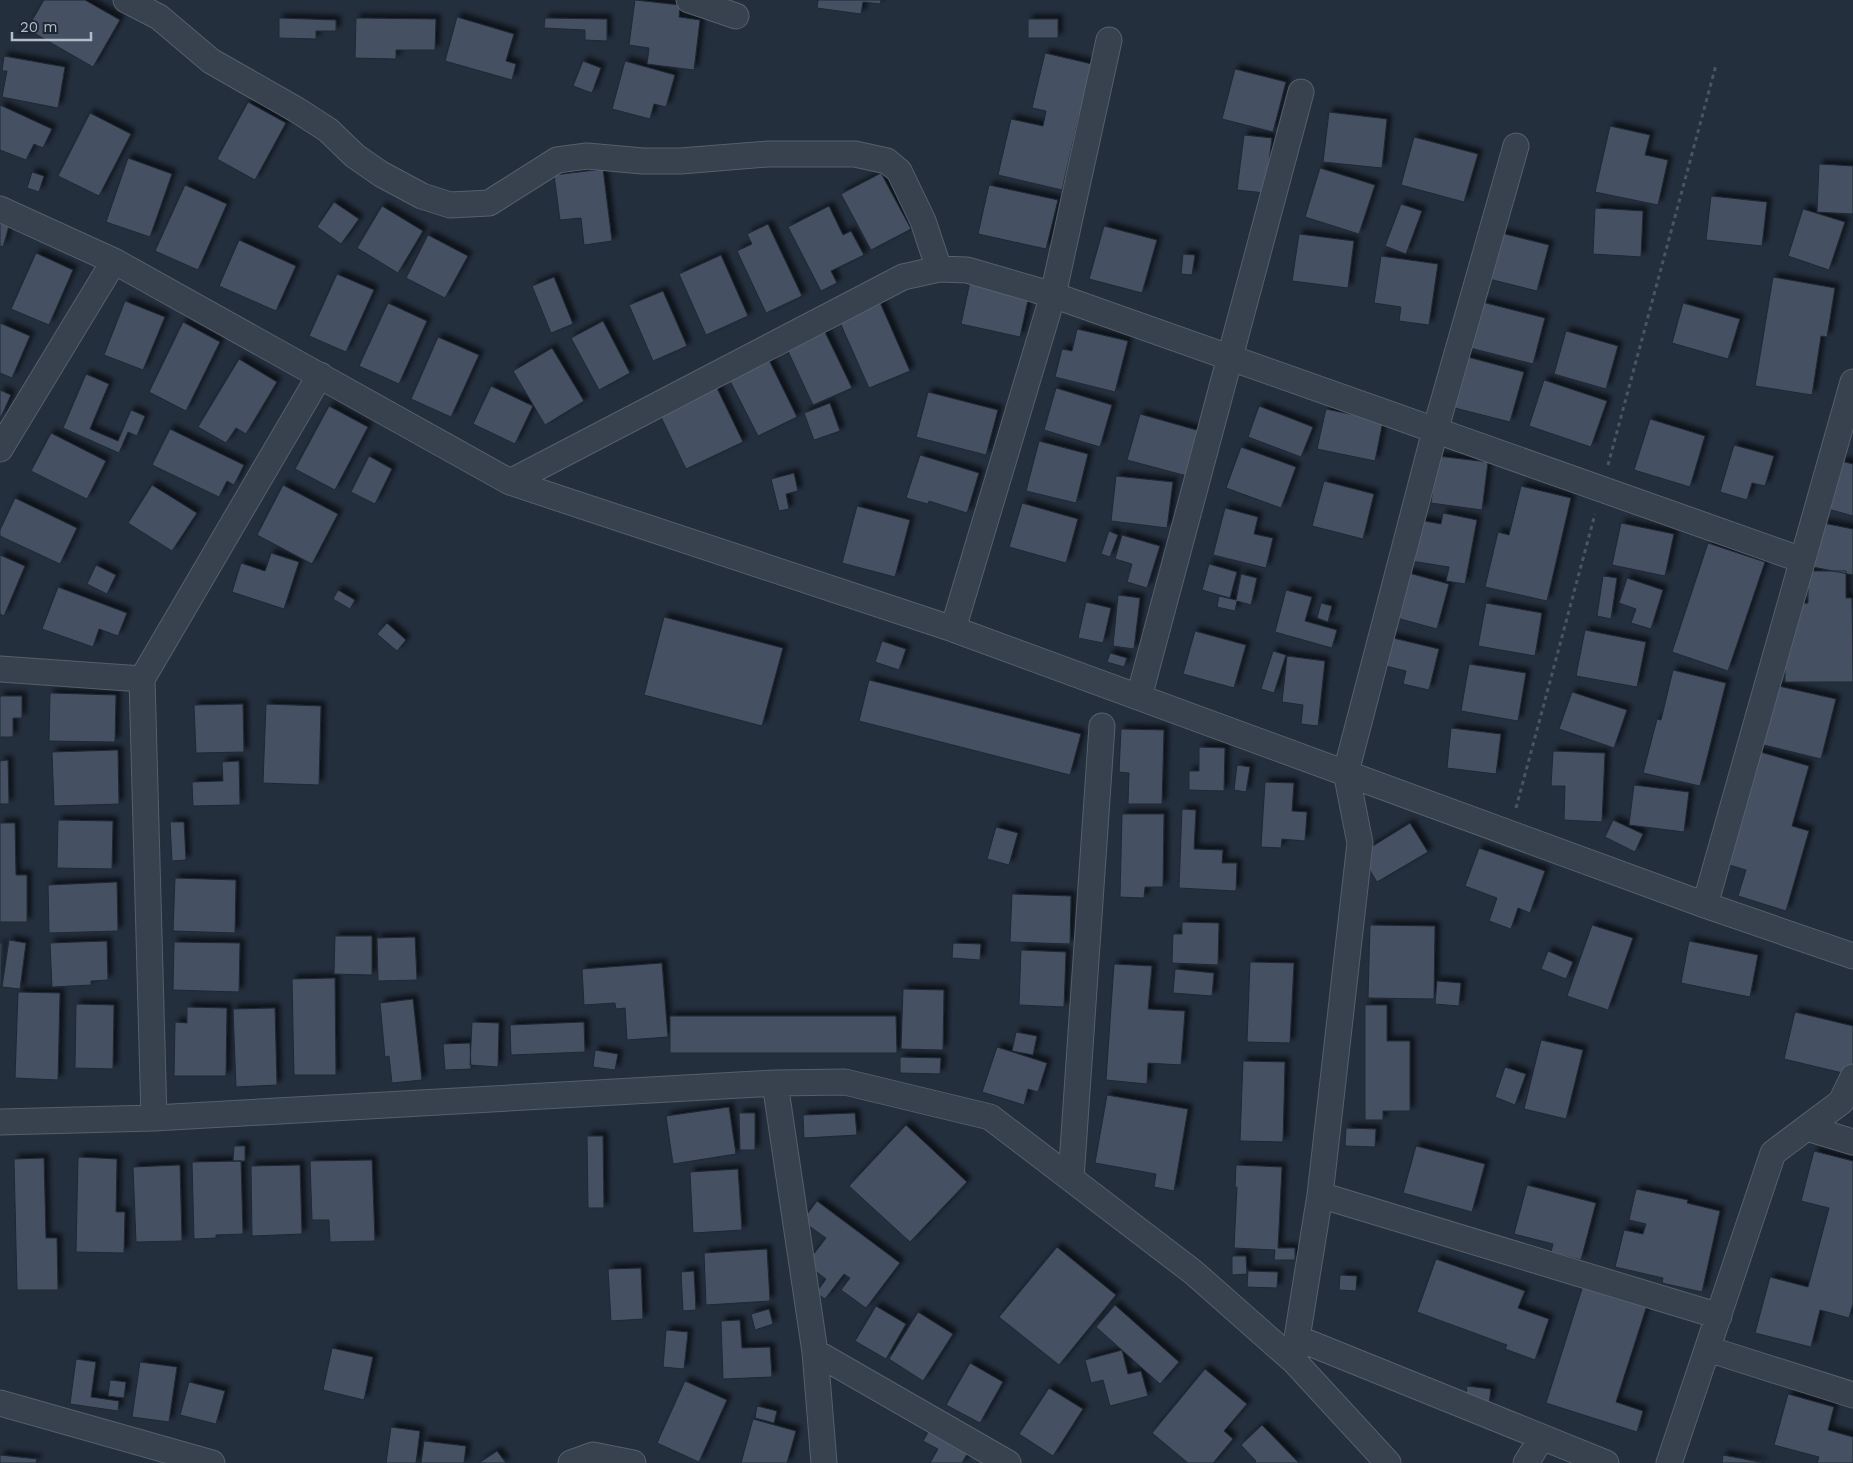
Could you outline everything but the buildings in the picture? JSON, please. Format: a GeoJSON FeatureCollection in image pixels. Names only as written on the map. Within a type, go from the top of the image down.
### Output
{"type":"FeatureCollection","features":[{"type":"Feature","properties":{"kind":"street"},"geometry":{"type":"LineString","coordinates":[[126,0],[159,17],[211,61],[328,130],[355,156],[381,174],[422,196],[450,205],[488,203],[557,160],[586,156],[643,161],[681,161],[768,154],[855,154],[887,161],[899,170],[923,221],[939,269]]}},
{"type":"Feature","properties":{"kind":"street"},"geometry":{"type":"LineString","coordinates":[[689,0],[736,16]]}},
{"type":"Feature","properties":{"kind":"street"},"geometry":{"type":"LineString","coordinates":[[953,629],[1053,295],[1109,40]]}},
{"type":"Feature","properties":{"kind":"street"},"geometry":{"type":"LineString","coordinates":[[1139,696],[1301,92]]}},
{"type":"Feature","properties":{"kind":"street"},"geometry":{"type":"LineString","coordinates":[[1296,1350],[1320,1195],[1360,843],[1346,772],[1435,431],[1516,146]]}},
{"type":"Feature","properties":{"kind":"street"},"geometry":{"type":"LineString","coordinates":[[0,209],[114,261],[510,482],[953,629],[1705,905],[1853,956]]}},
{"type":"Feature","properties":{"kind":"street"},"geometry":{"type":"LineString","coordinates":[[0,450],[114,261]]}},
{"type":"Feature","properties":{"kind":"street"},"geometry":{"type":"LineString","coordinates":[[510,482],[903,278],[939,269],[967,270],[1053,295],[1802,560]]}},
{"type":"Feature","properties":{"kind":"street"},"geometry":{"type":"LineString","coordinates":[[154,1118],[142,678],[320,375]]}},
{"type":"Feature","properties":{"kind":"street"},"geometry":{"type":"LineString","coordinates":[[1705,905],[1853,382]]}},
{"type":"Feature","properties":{"kind":"street"},"geometry":{"type":"LineString","coordinates":[[0,670],[142,678]]}},
{"type":"Feature","properties":{"kind":"street"},"geometry":{"type":"LineString","coordinates":[[1071,1179],[1102,726]]}},
{"type":"Feature","properties":{"kind":"street"},"geometry":{"type":"LineString","coordinates":[[1669,1463],[1773,1153],[1841,1102],[1853,1077]]}},
{"type":"Feature","properties":{"kind":"street"},"geometry":{"type":"LineString","coordinates":[[0,1122],[154,1118],[775,1083],[845,1082],[990,1117],[1296,1350],[1388,1463]]}},
{"type":"Feature","properties":{"kind":"street"},"geometry":{"type":"LineString","coordinates":[[775,1083],[816,1352],[824,1463]]}},
{"type":"Feature","properties":{"kind":"street"},"geometry":{"type":"LineString","coordinates":[[1807,1128],[1853,1142]]}},
{"type":"Feature","properties":{"kind":"street"},"geometry":{"type":"LineString","coordinates":[[1320,1195],[1718,1316]]}},
{"type":"Feature","properties":{"kind":"street"},"geometry":{"type":"LineString","coordinates":[[1708,1348],[1853,1395]]}},
{"type":"Feature","properties":{"kind":"street"},"geometry":{"type":"LineString","coordinates":[[1296,1350],[1542,1437],[1606,1463]]}},
{"type":"Feature","properties":{"kind":"street"},"geometry":{"type":"LineString","coordinates":[[816,1352],[1008,1463]]}},
{"type":"Feature","properties":{"kind":"street"},"geometry":{"type":"LineString","coordinates":[[0,1403],[212,1463]]}},
{"type":"Feature","properties":{"kind":"street"},"geometry":{"type":"LineString","coordinates":[[1526,1463],[1542,1437]]}},
{"type":"Feature","properties":{"kind":"street"},"geometry":{"type":"LineString","coordinates":[[571,1463],[593,1456],[633,1463]]}},
{"type":"Feature","properties":{"kind":"path"},"geometry":{"type":"LineString","coordinates":[[1509,832],[1716,65]]}}]}
